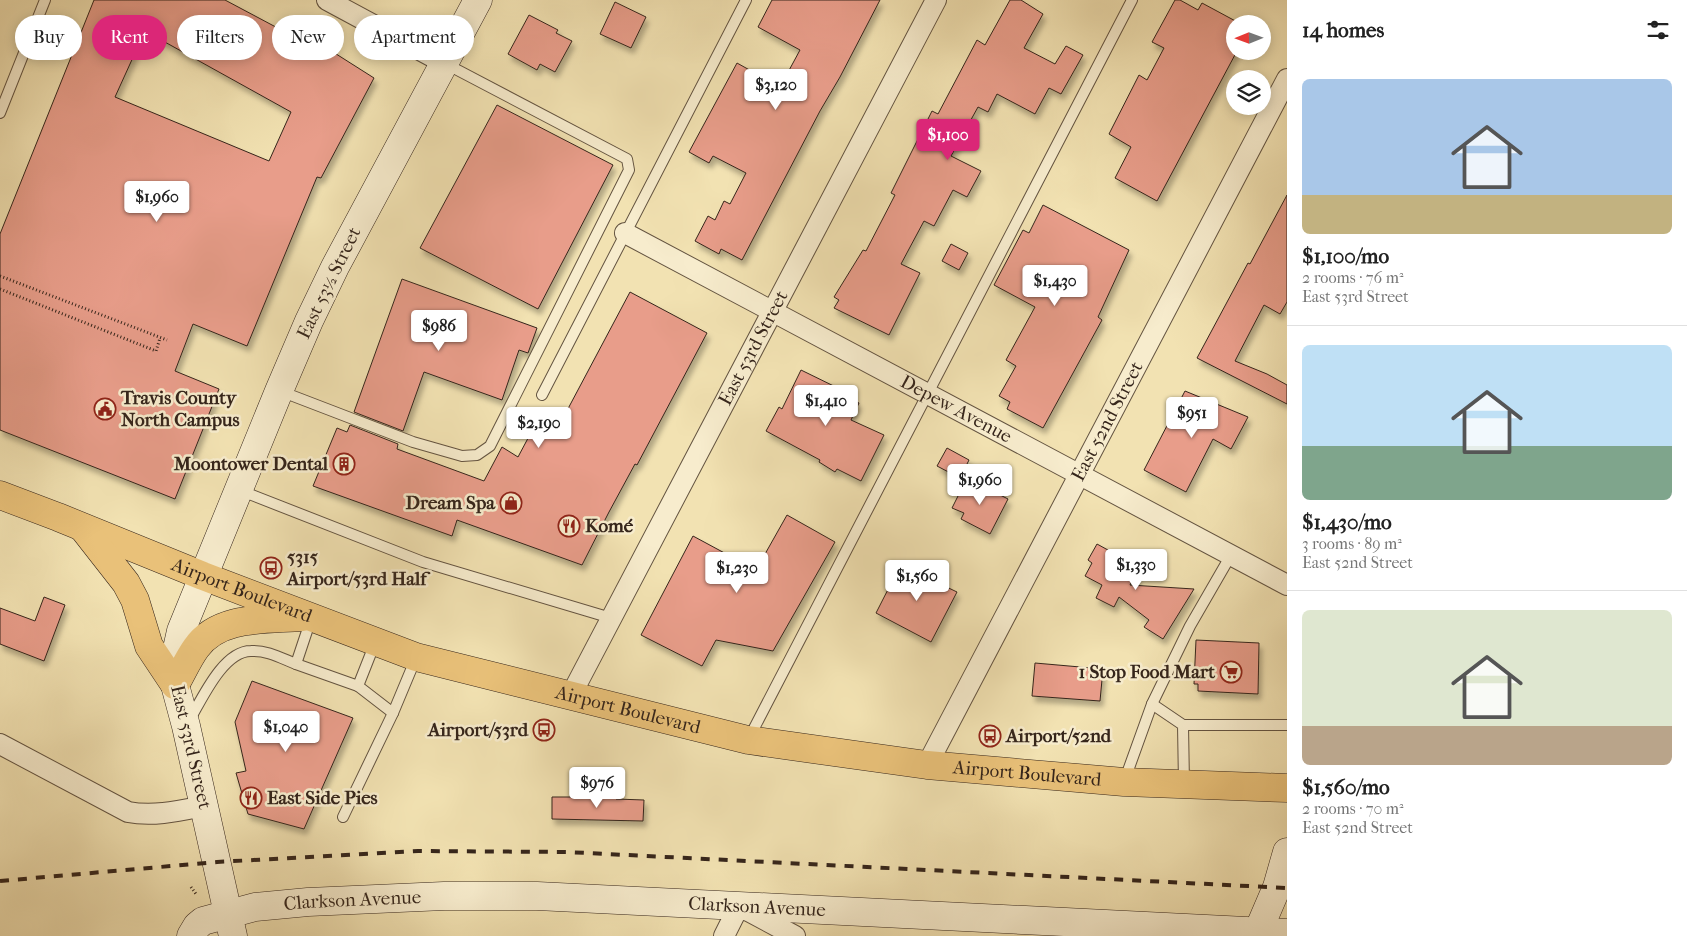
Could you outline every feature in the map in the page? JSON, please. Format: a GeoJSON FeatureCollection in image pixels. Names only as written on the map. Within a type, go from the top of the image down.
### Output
{"type":"FeatureCollection","features":[{"type":"Feature","properties":{"kind":"main road","name":"Airport Boulevard"},"geometry":{"type":"LineString","coordinates":[[0,495],[416,657],[571,694],[748,740],[926,765],[1124,782],[1287,788]]}},
{"type":"Feature","properties":{"kind":"main road"},"geometry":{"type":"LineString","coordinates":[[82,527],[126,583],[135,600],[149,646],[175,685],[197,646],[214,631],[239,622],[310,617]]}},
{"type":"Feature","properties":{"kind":"street"},"geometry":{"type":"LineString","coordinates":[[327,0],[444,63]]}},
{"type":"Feature","properties":{"kind":"street","name":"East 53½ Street"},"geometry":{"type":"LineString","coordinates":[[204,576],[279,391],[335,266],[478,0]]}},
{"type":"Feature","properties":{"kind":"street","name":"East 53rd Street"},"geometry":{"type":"LineString","coordinates":[[571,694],[936,0]]}},
{"type":"Feature","properties":{"kind":"street","name":"East 52nd Street"},"geometry":{"type":"LineString","coordinates":[[926,765],[1287,79]]}},
{"type":"Feature","properties":{"kind":"street","name":"Depew Avenue"},"geometry":{"type":"LineString","coordinates":[[625,233],[1287,585]]}},
{"type":"Feature","properties":{"kind":"street","name":"East 53rd Street"},"geometry":{"type":"LineString","coordinates":[[204,576],[181,631],[175,658],[175,685],[231,925]]}},
{"type":"Feature","properties":{"kind":"street"},"geometry":{"type":"LineString","coordinates":[[0,744],[128,812],[151,814],[204,806]]}},
{"type":"Feature","properties":{"kind":"street"},"geometry":{"type":"LineString","coordinates":[[1257,934],[1277,887],[1287,852]]}},
{"type":"Feature","properties":{"kind":"street","name":"Clarkson Avenue"},"geometry":{"type":"LineString","coordinates":[[231,925],[255,907],[308,902],[444,896],[537,896],[1257,934],[1287,933]]}},
{"type":"Feature","properties":{"kind":"street"},"geometry":{"type":"LineString","coordinates":[[724,936],[739,906],[795,936]]}},
{"type":"Feature","properties":{"kind":"street"},"geometry":{"type":"LineString","coordinates":[[191,936],[197,926],[203,921],[231,925]]}},
{"type":"Feature","properties":{"kind":"lane"},"geometry":{"type":"LineString","coordinates":[[0,113],[45,0]]}},
{"type":"Feature","properties":{"kind":"lane"},"geometry":{"type":"LineString","coordinates":[[542,395],[746,0]]}},
{"type":"Feature","properties":{"kind":"lane"},"geometry":{"type":"LineString","coordinates":[[748,740],[1132,0]]}},
{"type":"Feature","properties":{"kind":"lane"},"geometry":{"type":"LineString","coordinates":[[279,391],[413,442],[462,456],[477,455],[490,446],[620,188],[629,170],[627,159],[444,63]]}},
{"type":"Feature","properties":{"kind":"lane"},"geometry":{"type":"LineString","coordinates":[[239,490],[423,562],[611,618]]}},
{"type":"Feature","properties":{"kind":"lane"},"geometry":{"type":"LineString","coordinates":[[1124,782],[1152,704],[1190,626],[1231,555]]}},
{"type":"Feature","properties":{"kind":"lane"},"geometry":{"type":"LineString","coordinates":[[296,664],[310,617]]}},
{"type":"Feature","properties":{"kind":"lane"},"geometry":{"type":"LineString","coordinates":[[358,686],[375,642]]}},
{"type":"Feature","properties":{"kind":"lane"},"geometry":{"type":"LineString","coordinates":[[186,726],[220,670],[234,656],[250,651],[268,653],[358,686],[393,714]]}},
{"type":"Feature","properties":{"kind":"lane"},"geometry":{"type":"LineString","coordinates":[[344,817],[393,714],[416,657]]}},
{"type":"Feature","properties":{"kind":"lane"},"geometry":{"type":"LineString","coordinates":[[1152,704],[1183,725],[1287,725]]}},
{"type":"Feature","properties":{"kind":"lane"},"geometry":{"type":"LineString","coordinates":[[1183,725],[1184,784]]}},
{"type":"Feature","properties":{"kind":"path"},"geometry":{"type":"LineString","coordinates":[[0,276],[167,340]]}},
{"type":"Feature","properties":{"kind":"path"},"geometry":{"type":"LineString","coordinates":[[0,289],[156,350],[160,338]]}},
{"type":"Feature","properties":{"kind":"building"},"geometry":{"type":"Polygon","coordinates":[[[94,0],[225,0],[253,15],[177,15],[177,49],[167,43],[167,15],[92,15],[92,60],[132,60],[115,97],[269,161],[291,112],[197,60],[262,60],[262,20],[272,25],[272,60],[344,59],[374,78],[321,178],[317,177],[247,346],[193,324],[175,371],[219,389],[175,499],[0,430],[0,234],[70,60],[82,60],[82,30],[94,0]]]}},
{"type":"Feature","properties":{"kind":"building"},"geometry":{"type":"Polygon","coordinates":[[[772,0],[880,0],[742,260],[721,249],[719,254],[695,241],[708,216],[715,220],[724,201],[730,204],[746,173],[713,156],[709,163],[689,152],[737,63],[780,87],[800,50],[758,27],[772,0]]]}},
{"type":"Feature","properties":{"kind":"building"},"geometry":{"type":"Polygon","coordinates":[[[1010,0],[1021,0],[1043,14],[1024,48],[1055,64],[1066,46],[1083,55],[1061,94],[1049,88],[1035,114],[997,94],[988,112],[978,107],[951,156],[981,171],[967,197],[953,190],[934,226],[924,221],[901,264],[920,273],[889,335],[834,308],[839,300],[834,297],[863,250],[866,251],[895,195],[891,193],[932,111],[938,114],[977,40],[985,45],[1010,0]]]}},
{"type":"Feature","properties":{"kind":"building"},"geometry":{"type":"Polygon","coordinates":[[[1175,0],[1180,0],[1198,10],[1202,3],[1226,16],[1226,60],[1232,60],[1157,201],[1115,178],[1131,147],[1109,134],[1139,75],[1147,80],[1164,48],[1152,42],[1175,0]]]}},
{"type":"Feature","properties":{"kind":"building"},"geometry":{"type":"Polygon","coordinates":[[[615,2],[646,17],[631,48],[600,34],[615,2]]]}},
{"type":"Feature","properties":{"kind":"building"},"geometry":{"type":"Polygon","coordinates":[[[529,15],[558,30],[556,33],[572,41],[555,72],[540,64],[537,70],[508,54],[529,15]]]}},
{"type":"Feature","properties":{"kind":"building"},"geometry":{"type":"Polygon","coordinates":[[[497,105],[613,165],[538,309],[420,248],[497,105]]]}},
{"type":"Feature","properties":{"kind":"building"},"geometry":{"type":"Polygon","coordinates":[[[1287,195],[1287,302],[1280,314],[1264,305],[1235,361],[1267,374],[1287,385],[1287,404],[1197,358],[1287,195]]]}},
{"type":"Feature","properties":{"kind":"building"},"geometry":{"type":"Polygon","coordinates":[[[1043,205],[1129,250],[1098,317],[1102,320],[1043,428],[1007,409],[1010,402],[999,396],[1016,366],[1006,360],[1035,307],[994,285],[1023,230],[1029,233],[1043,205]]]}},
{"type":"Feature","properties":{"kind":"building"},"geometry":{"type":"Polygon","coordinates":[[[951,244],[968,253],[959,270],[942,261],[951,244]]]}},
{"type":"Feature","properties":{"kind":"building"},"geometry":{"type":"Polygon","coordinates":[[[402,279],[537,328],[528,353],[519,350],[502,400],[424,372],[403,431],[354,412],[402,279]]]}},
{"type":"Feature","properties":{"kind":"building"},"geometry":{"type":"Polygon","coordinates":[[[630,292],[707,333],[582,565],[457,520],[452,536],[313,486],[337,428],[347,432],[350,425],[398,444],[397,449],[484,481],[502,447],[518,457],[543,410],[562,420],[630,292]]]}},
{"type":"Feature","properties":{"kind":"building"},"geometry":{"type":"Polygon","coordinates":[[[801,370],[846,392],[844,396],[859,403],[851,420],[884,435],[861,481],[837,469],[835,472],[819,462],[820,460],[766,431],[779,407],[782,409],[801,370]]]}},
{"type":"Feature","properties":{"kind":"building"},"geometry":{"type":"Polygon","coordinates":[[[1185,391],[1248,417],[1231,449],[1213,439],[1186,492],[1144,470],[1185,391]]]}},
{"type":"Feature","properties":{"kind":"building"},"geometry":{"type":"Polygon","coordinates":[[[947,448],[969,460],[960,478],[937,466],[947,448]]]}},
{"type":"Feature","properties":{"kind":"building"},"geometry":{"type":"Polygon","coordinates":[[[967,478],[1008,499],[990,534],[961,519],[964,513],[952,508],[967,478]]]}},
{"type":"Feature","properties":{"kind":"building"},"geometry":{"type":"Polygon","coordinates":[[[787,515],[835,542],[773,651],[716,640],[702,666],[641,635],[693,536],[756,570],[787,515]]]}},
{"type":"Feature","properties":{"kind":"building"},"geometry":{"type":"Polygon","coordinates":[[[1097,544],[1139,567],[1130,585],[1194,589],[1163,639],[1144,627],[1149,620],[1119,597],[1114,607],[1096,598],[1102,585],[1085,576],[1092,563],[1088,560],[1097,544]]]}},
{"type":"Feature","properties":{"kind":"building"},"geometry":{"type":"Polygon","coordinates":[[[902,562],[919,571],[921,567],[937,575],[934,581],[957,592],[931,642],[876,613],[902,562]]]}},
{"type":"Feature","properties":{"kind":"building"},"geometry":{"type":"Polygon","coordinates":[[[44,597],[65,605],[44,661],[0,644],[0,608],[35,621],[44,597]]]}},
{"type":"Feature","properties":{"kind":"building","name":"1 Stop Food Mart"},"geometry":{"type":"Polygon","coordinates":[[[1196,640],[1259,643],[1258,694],[1198,691],[1198,684],[1194,684],[1196,640]]]}},
{"type":"Feature","properties":{"kind":"building"},"geometry":{"type":"Polygon","coordinates":[[[1035,663],[1103,669],[1100,701],[1032,696],[1035,663]]]}},
{"type":"Feature","properties":{"kind":"building"},"geometry":{"type":"Polygon","coordinates":[[[252,681],[353,718],[304,829],[248,814],[236,773],[246,771],[235,722],[252,681]]]}},
{"type":"Feature","properties":{"kind":"building"},"geometry":{"type":"Polygon","coordinates":[[[552,797],[616,797],[616,799],[644,800],[643,821],[552,819],[552,797]]]}},
{"type":"Feature","properties":{"kind":"railway"},"geometry":{"type":"LineString","coordinates":[[0,881],[217,862],[418,851],[567,852],[1287,888]]}},
{"type":"Feature","properties":{"kind":"place","name":"Travis County North Campus"},"geometry":{"type":"Point","coordinates":[105,409]}},
{"type":"Feature","properties":{"kind":"place","name":"Moontower Dental"},"geometry":{"type":"Point","coordinates":[344,464]}},
{"type":"Feature","properties":{"kind":"place","name":"Dream Spa"},"geometry":{"type":"Point","coordinates":[511,503]}},
{"type":"Feature","properties":{"kind":"place","name":"Komé"},"geometry":{"type":"Point","coordinates":[569,526]}},
{"type":"Feature","properties":{"kind":"place","name":"5315 Airport/53rd Half"},"geometry":{"type":"Point","coordinates":[271,568]}},
{"type":"Feature","properties":{"kind":"place","name":"1 Stop Food Mart"},"geometry":{"type":"Point","coordinates":[1231,672]}},
{"type":"Feature","properties":{"kind":"place","name":"Airport/53rd"},"geometry":{"type":"Point","coordinates":[544,730]}},
{"type":"Feature","properties":{"kind":"place","name":"Airport/52nd"},"geometry":{"type":"Point","coordinates":[990,736]}},
{"type":"Feature","properties":{"kind":"place","name":"East Side Pies"},"geometry":{"type":"Point","coordinates":[251,798]}}]}
